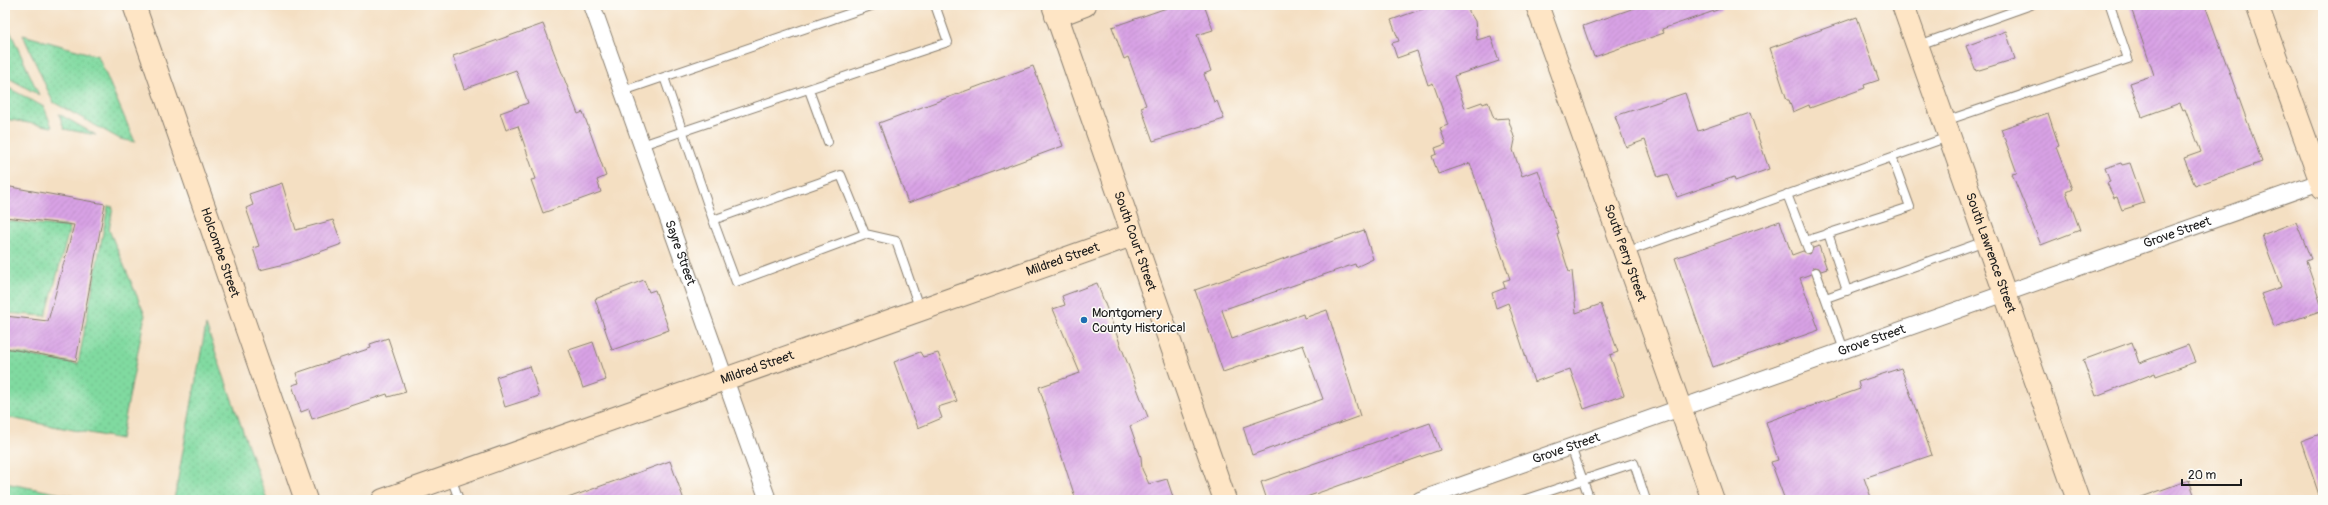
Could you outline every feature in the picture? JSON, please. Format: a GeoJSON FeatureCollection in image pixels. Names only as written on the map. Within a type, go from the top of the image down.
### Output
{"type":"FeatureCollection","features":[{"type":"Feature","properties":{"kind":"street","name":"Holcombe Street"},"geometry":{"type":"LineString","coordinates":[[134,5],[306,500]]}},
{"type":"Feature","properties":{"kind":"street","name":"Sayre Street"},"geometry":{"type":"LineString","coordinates":[[592,5],[768,500]]}},
{"type":"Feature","properties":{"kind":"street"},"geometry":{"type":"LineString","coordinates":[[1055,11],[1085,5]]}},
{"type":"Feature","properties":{"kind":"street","name":"South Perry Street"},"geometry":{"type":"LineString","coordinates":[[1537,5],[1713,500]]}},
{"type":"Feature","properties":{"kind":"street","name":"South Lawrence Street"},"geometry":{"type":"LineString","coordinates":[[1903,5],[2078,500]]}},
{"type":"Feature","properties":{"kind":"street"},"geometry":{"type":"LineString","coordinates":[[2257,5],[2322,183]]}},
{"type":"Feature","properties":{"kind":"street","name":"South Court Street"},"geometry":{"type":"LineString","coordinates":[[1055,11],[1225,500]]}},
{"type":"Feature","properties":{"kind":"street","name":"Grove Street"},"geometry":{"type":"LineString","coordinates":[[1420,500],[1444,496],[1571,447],[1680,408],[2004,293],[2322,183]]}},
{"type":"Feature","properties":{"kind":"street","name":"Mildred Street"},"geometry":{"type":"LineString","coordinates":[[383,500],[1132,235]]}},
{"type":"Feature","properties":{"kind":"lane"},"geometry":{"type":"LineString","coordinates":[[622,92],[874,5]]}},
{"type":"Feature","properties":{"kind":"lane"},"geometry":{"type":"LineString","coordinates":[[642,145],[948,42],[935,5]]}},
{"type":"Feature","properties":{"kind":"lane"},"geometry":{"type":"LineString","coordinates":[[1917,46],[2031,5]]}},
{"type":"Feature","properties":{"kind":"lane"},"geometry":{"type":"LineString","coordinates":[[1625,252],[1892,157],[1947,129],[2128,59],[2110,5]]}},
{"type":"Feature","properties":{"kind":"lane"},"geometry":{"type":"LineString","coordinates":[[664,77],[682,132],[736,282],[865,234],[896,241],[920,311]]}},
{"type":"Feature","properties":{"kind":"lane"},"geometry":{"type":"LineString","coordinates":[[809,90],[828,142]]}},
{"type":"Feature","properties":{"kind":"lane"},"geometry":{"type":"LineString","coordinates":[[1805,241],[1910,207],[1892,157]]}},
{"type":"Feature","properties":{"kind":"lane"},"geometry":{"type":"LineString","coordinates":[[713,220],[841,175],[865,234]]}},
{"type":"Feature","properties":{"kind":"lane"},"geometry":{"type":"LineString","coordinates":[[1788,194],[1808,249]]}},
{"type":"Feature","properties":{"kind":"lane"},"geometry":{"type":"LineString","coordinates":[[1828,234],[1848,291]]}},
{"type":"Feature","properties":{"kind":"lane"},"geometry":{"type":"LineString","coordinates":[[1826,298],[1986,241]]}},
{"type":"Feature","properties":{"kind":"lane"},"geometry":{"type":"LineString","coordinates":[[1816,272],[1844,350]]}},
{"type":"Feature","properties":{"kind":"lane"},"geometry":{"type":"LineString","coordinates":[[1571,447],[1590,500]]}},
{"type":"Feature","properties":{"kind":"lane"},"geometry":{"type":"LineString","coordinates":[[1528,499],[1583,479],[1634,463],[1646,500]]}},
{"type":"Feature","properties":{"kind":"lane"},"geometry":{"type":"LineString","coordinates":[[450,476],[459,500]]}},
{"type":"Feature","properties":{"kind":"green space"},"geometry":{"type":"Polygon","coordinates":[[[10,31],[39,95],[5,76],[5,32],[10,31]]]}},
{"type":"Feature","properties":{"kind":"green space"},"geometry":{"type":"Polygon","coordinates":[[[23,35],[98,56],[135,142],[120,139],[53,102],[23,35]]]}},
{"type":"Feature","properties":{"kind":"green space"},"geometry":{"type":"Polygon","coordinates":[[[5,86],[44,107],[52,127],[5,119],[5,86]]]}},
{"type":"Feature","properties":{"kind":"green space"},"geometry":{"type":"Polygon","coordinates":[[[59,114],[96,135],[64,129],[59,114]]]}},
{"type":"Feature","properties":{"kind":"green space"},"geometry":{"type":"Polygon","coordinates":[[[108,206],[113,207],[109,230],[145,315],[121,439],[5,417],[5,351],[78,364],[108,206]]]}},
{"type":"Feature","properties":{"kind":"green space"},"geometry":{"type":"Polygon","coordinates":[[[5,221],[70,227],[46,316],[5,313],[5,221]]]}},
{"type":"Feature","properties":{"kind":"green space"},"geometry":{"type":"Polygon","coordinates":[[[206,325],[267,500],[174,500],[206,325]]]}},
{"type":"Feature","properties":{"kind":"green space"},"geometry":{"type":"Polygon","coordinates":[[[5,483],[92,500],[5,500],[5,483]]]}},
{"type":"Feature","properties":{"kind":"building"},"geometry":{"type":"Polygon","coordinates":[[[1175,5],[1204,5],[1213,30],[1197,35],[1211,71],[1204,74],[1214,102],[1217,101],[1224,119],[1153,141],[1141,107],[1146,105],[1128,57],[1124,59],[1112,27],[1175,5]]]}},
{"type":"Feature","properties":{"kind":"building"},"geometry":{"type":"Polygon","coordinates":[[[1434,5],[1465,5],[1475,21],[1477,40],[1491,36],[1499,61],[1454,76],[1465,108],[1482,102],[1483,104],[1488,102],[1494,119],[1508,118],[1515,140],[1513,150],[1522,176],[1538,170],[1559,233],[1557,234],[1569,272],[1572,271],[1576,313],[1601,304],[1618,352],[1610,355],[1624,395],[1584,409],[1570,369],[1534,382],[1508,303],[1496,308],[1492,293],[1505,288],[1503,281],[1510,279],[1470,163],[1438,174],[1432,156],[1437,154],[1435,148],[1446,144],[1440,128],[1448,125],[1433,83],[1428,85],[1417,51],[1397,58],[1392,43],[1399,41],[1391,20],[1434,5]]]}},
{"type":"Feature","properties":{"kind":"building"},"geometry":{"type":"Polygon","coordinates":[[[1643,5],[1723,5],[1723,8],[1662,29],[1664,33],[1594,57],[1583,26],[1643,5]]]}},
{"type":"Feature","properties":{"kind":"building"},"geometry":{"type":"Polygon","coordinates":[[[2130,5],[2205,5],[2262,162],[2195,186],[2184,158],[2201,152],[2185,109],[2183,110],[2180,103],[2142,117],[2130,83],[2154,75],[2130,5]]]}},
{"type":"Feature","properties":{"kind":"building"},"geometry":{"type":"Polygon","coordinates":[[[1857,17],[1879,80],[1864,85],[1865,88],[1810,108],[1809,105],[1793,112],[1789,100],[1787,100],[1770,48],[1857,17]]]}},
{"type":"Feature","properties":{"kind":"building"},"geometry":{"type":"Polygon","coordinates":[[[543,24],[578,114],[583,112],[606,176],[597,180],[601,192],[543,213],[531,180],[536,179],[518,126],[506,130],[500,113],[528,103],[516,70],[464,89],[453,56],[543,24]]]}},
{"type":"Feature","properties":{"kind":"building"},"geometry":{"type":"Polygon","coordinates":[[[2006,31],[2015,59],[1976,71],[1966,46],[2006,31]]]}},
{"type":"Feature","properties":{"kind":"building"},"geometry":{"type":"Polygon","coordinates":[[[1033,66],[1063,146],[908,203],[879,123],[1033,66]]]}},
{"type":"Feature","properties":{"kind":"building"},"geometry":{"type":"Polygon","coordinates":[[[1685,93],[1698,131],[1750,113],[1769,169],[1735,181],[1734,177],[1677,197],[1668,174],[1658,177],[1645,140],[1626,147],[1615,116],[1685,93]]]}},
{"type":"Feature","properties":{"kind":"building"},"geometry":{"type":"Polygon","coordinates":[[[2048,113],[2059,146],[2056,147],[2072,189],[2066,192],[2080,230],[2041,245],[2012,174],[2017,173],[2001,129],[2048,113]]]}},
{"type":"Feature","properties":{"kind":"building"},"geometry":{"type":"Polygon","coordinates":[[[2121,163],[2122,165],[2130,163],[2144,203],[2122,210],[2117,197],[2114,198],[2107,183],[2110,182],[2105,168],[2121,163]]]}},
{"type":"Feature","properties":{"kind":"building"},"geometry":{"type":"Polygon","coordinates":[[[282,183],[296,230],[333,220],[342,244],[289,263],[260,270],[253,248],[259,246],[246,208],[253,205],[249,194],[282,183]]]}},
{"type":"Feature","properties":{"kind":"building"},"geometry":{"type":"Polygon","coordinates":[[[5,186],[105,204],[76,361],[5,348],[5,316],[48,321],[74,225],[5,217],[5,186]]]}},
{"type":"Feature","properties":{"kind":"building"},"geometry":{"type":"Polygon","coordinates":[[[1780,221],[1792,255],[1803,251],[1810,254],[1813,248],[1819,246],[1827,269],[1821,271],[1819,268],[1815,267],[1812,269],[1811,274],[1800,278],[1819,330],[1713,367],[1675,258],[1780,221]]]}},
{"type":"Feature","properties":{"kind":"building"},"geometry":{"type":"Polygon","coordinates":[[[2296,222],[2311,259],[2306,261],[2323,310],[2274,327],[2261,294],[2281,287],[2262,235],[2296,222]]]}},
{"type":"Feature","properties":{"kind":"building"},"geometry":{"type":"Polygon","coordinates":[[[1364,230],[1373,259],[1356,267],[1355,264],[1222,310],[1232,339],[1303,314],[1304,318],[1327,310],[1360,416],[1252,455],[1243,427],[1323,399],[1303,345],[1223,372],[1195,290],[1364,230]]]}},
{"type":"Feature","properties":{"kind":"building"},"geometry":{"type":"Polygon","coordinates":[[[644,280],[649,292],[655,290],[669,330],[612,350],[595,299],[644,280]]]}},
{"type":"Feature","properties":{"kind":"building"},"geometry":{"type":"Polygon","coordinates":[[[1097,283],[1148,417],[1130,426],[1141,457],[1142,469],[1149,484],[1167,479],[1174,500],[1076,500],[1039,387],[1080,373],[1053,309],[1065,305],[1062,296],[1097,283]]]}},
{"type":"Feature","properties":{"kind":"building"},"geometry":{"type":"Polygon","coordinates":[[[388,338],[406,392],[388,397],[387,394],[312,419],[309,409],[301,412],[292,385],[299,383],[296,373],[371,348],[370,344],[388,338]]]}},
{"type":"Feature","properties":{"kind":"building"},"geometry":{"type":"Polygon","coordinates":[[[593,342],[606,380],[583,388],[569,350],[593,342]]]}},
{"type":"Feature","properties":{"kind":"building"},"geometry":{"type":"Polygon","coordinates":[[[2132,342],[2139,363],[2188,345],[2195,362],[2156,376],[2155,373],[2096,396],[2083,360],[2132,342]]]}},
{"type":"Feature","properties":{"kind":"building"},"geometry":{"type":"Polygon","coordinates":[[[920,352],[923,357],[938,353],[957,401],[938,407],[942,418],[918,428],[894,362],[920,352]]]}},
{"type":"Feature","properties":{"kind":"building"},"geometry":{"type":"Polygon","coordinates":[[[530,366],[539,396],[505,407],[496,377],[530,366]]]}},
{"type":"Feature","properties":{"kind":"building"},"geometry":{"type":"Polygon","coordinates":[[[1901,368],[1932,455],[1864,478],[1872,500],[1785,500],[1771,462],[1778,460],[1766,422],[1860,389],[1858,382],[1901,368]]]}},
{"type":"Feature","properties":{"kind":"building"},"geometry":{"type":"Polygon","coordinates":[[[1430,423],[1440,450],[1298,500],[1267,500],[1261,482],[1430,423]]]}},
{"type":"Feature","properties":{"kind":"building"},"geometry":{"type":"Polygon","coordinates":[[[2323,433],[2323,497],[2320,498],[2301,441],[2323,433]]]}},
{"type":"Feature","properties":{"kind":"building"},"geometry":{"type":"Polygon","coordinates":[[[670,461],[684,500],[569,500],[568,498],[670,461]]]}},
{"type":"Feature","properties":{"kind":"building"},"geometry":{"type":"Polygon","coordinates":[[[2189,480],[2196,500],[2140,500],[2139,498],[2189,480]]]}},
{"type":"Feature","properties":{"kind":"place","name":"Montgomery County Historical"},"geometry":{"type":"Point","coordinates":[1084,320]}}]}
